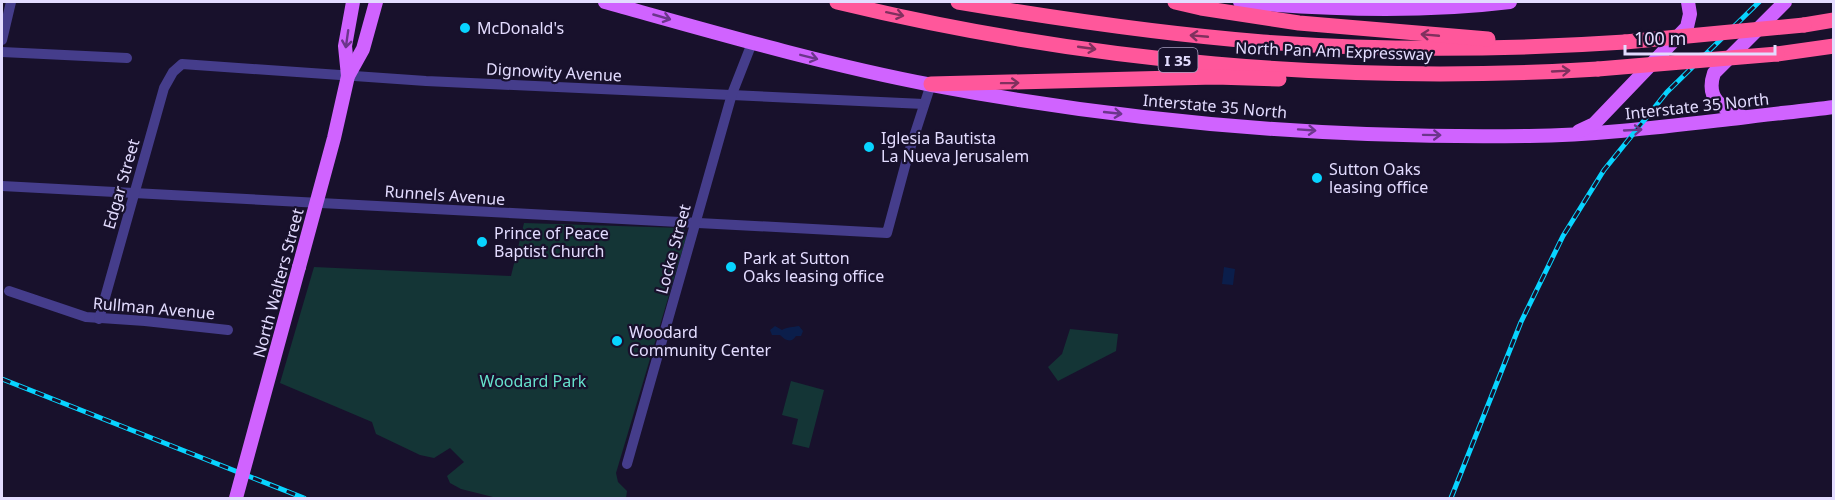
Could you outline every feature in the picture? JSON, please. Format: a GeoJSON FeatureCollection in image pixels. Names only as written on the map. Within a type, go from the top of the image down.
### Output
{"type":"FeatureCollection","features":[{"type":"Feature","properties":{"kind":"highway","name":"North Pan Am Expressway"},"geometry":{"type":"LineString","coordinates":[[837,2],[978,31],[1123,53],[1264,68],[1350,72],[1524,73],[1777,54],[1833,46]]}},
{"type":"Feature","properties":{"kind":"highway","name":"North Pan Am Expressway"},"geometry":{"type":"LineString","coordinates":[[958,2],[1117,27],[1326,46],[1536,47],[1625,42],[1804,25],[1833,20]]}},
{"type":"Feature","properties":{"kind":"highway"},"geometry":{"type":"LineString","coordinates":[[1175,2],[1222,12],[1311,24],[1456,37],[1593,44]]}},
{"type":"Feature","properties":{"kind":"highway"},"geometry":{"type":"LineString","coordinates":[[931,84],[1215,77],[1437,83],[1472,82],[1524,73]]}},
{"type":"Feature","properties":{"kind":"main road","name":"North Walters Street"},"geometry":{"type":"LineString","coordinates":[[348,76],[345,46],[352,2]]}},
{"type":"Feature","properties":{"kind":"main road","name":"North Walters Street"},"geometry":{"type":"LineString","coordinates":[[236,498],[317,202],[348,76],[363,49],[376,2]]}},
{"type":"Feature","properties":{"kind":"main road","name":"Interstate 35 North"},"geometry":{"type":"LineString","coordinates":[[605,2],[752,43],[931,84],[1102,112],[1212,124],[1356,134],[1531,136],[1656,129],[1833,107]]}},
{"type":"Feature","properties":{"kind":"main road"},"geometry":{"type":"LineString","coordinates":[[1240,2],[1304,8],[1396,9],[1510,2]]}},
{"type":"Feature","properties":{"kind":"main road"},"geometry":{"type":"LineString","coordinates":[[1574,133],[1594,124],[1688,27],[1690,14],[1688,2]]}},
{"type":"Feature","properties":{"kind":"main road"},"geometry":{"type":"LineString","coordinates":[[1744,118],[1719,104],[1712,95],[1710,83],[1714,73],[1785,2]]}},
{"type":"Feature","properties":{"kind":"street"},"geometry":{"type":"LineString","coordinates":[[2,40],[11,2]]}},
{"type":"Feature","properties":{"kind":"street","name":"Locke Street"},"geometry":{"type":"LineString","coordinates":[[627,464],[732,94],[752,43]]}},
{"type":"Feature","properties":{"kind":"street"},"geometry":{"type":"LineString","coordinates":[[2,52],[127,58]]}},
{"type":"Feature","properties":{"kind":"street","name":"Dignowity Avenue"},"geometry":{"type":"LineString","coordinates":[[182,64],[348,76],[924,104]]}},
{"type":"Feature","properties":{"kind":"street","name":"Edgar Street"},"geometry":{"type":"LineString","coordinates":[[99,319],[164,88],[173,72],[182,64]]}},
{"type":"Feature","properties":{"kind":"street"},"geometry":{"type":"LineString","coordinates":[[924,104],[931,84]]}},
{"type":"Feature","properties":{"kind":"street","name":"Runnels Avenue"},"geometry":{"type":"LineString","coordinates":[[2,186],[887,233],[924,104]]}},
{"type":"Feature","properties":{"kind":"street","name":"Rullman Avenue"},"geometry":{"type":"LineString","coordinates":[[9,291],[78,315],[99,319],[145,321],[228,330]]}},
{"type":"Feature","properties":{"kind":"green space","name":"Woodard Park"},"geometry":{"type":"Polygon","coordinates":[[[524,223],[682,228],[685,230],[686,238],[616,473],[618,482],[627,491],[626,498],[497,498],[461,489],[450,483],[447,476],[464,462],[450,448],[434,458],[420,455],[376,434],[372,422],[280,383],[314,267],[511,276],[524,223]]]}},
{"type":"Feature","properties":{"kind":"green space"},"geometry":{"type":"Polygon","coordinates":[[[1070,329],[1118,334],[1116,351],[1058,381],[1048,367],[1062,354],[1070,329]]]}},
{"type":"Feature","properties":{"kind":"green space"},"geometry":{"type":"Polygon","coordinates":[[[791,381],[824,390],[809,448],[792,444],[798,419],[782,415],[791,381]]]}},
{"type":"Feature","properties":{"kind":"water"},"geometry":{"type":"Polygon","coordinates":[[[1224,267],[1235,269],[1233,285],[1222,284],[1224,267]]]}},
{"type":"Feature","properties":{"kind":"water"},"geometry":{"type":"Polygon","coordinates":[[[775,326],[782,330],[799,326],[803,331],[801,336],[788,340],[780,335],[772,335],[770,330],[775,326]]]}},
{"type":"Feature","properties":{"kind":"railway"},"geometry":{"type":"LineString","coordinates":[[1451,498],[1521,322],[1563,236],[1604,170],[1667,92],[1759,2]]}},
{"type":"Feature","properties":{"kind":"railway"},"geometry":{"type":"LineString","coordinates":[[2,379],[304,498]]}},
{"type":"Feature","properties":{"kind":"place","name":"McDonald's"},"geometry":{"type":"Point","coordinates":[465,28]}},
{"type":"Feature","properties":{"kind":"place","name":"Iglesia Bautista La Nueva Jerusalem"},"geometry":{"type":"Point","coordinates":[869,147]}},
{"type":"Feature","properties":{"kind":"place","name":"Sutton Oaks leasing office"},"geometry":{"type":"Point","coordinates":[1317,178]}},
{"type":"Feature","properties":{"kind":"place","name":"Prince of Peace Baptist Church"},"geometry":{"type":"Point","coordinates":[482,242]}},
{"type":"Feature","properties":{"kind":"place","name":"Park at Sutton Oaks leasing office"},"geometry":{"type":"Point","coordinates":[731,267]}},
{"type":"Feature","properties":{"kind":"place","name":"Woodard Community Center"},"geometry":{"type":"Point","coordinates":[617,341]}}]}
